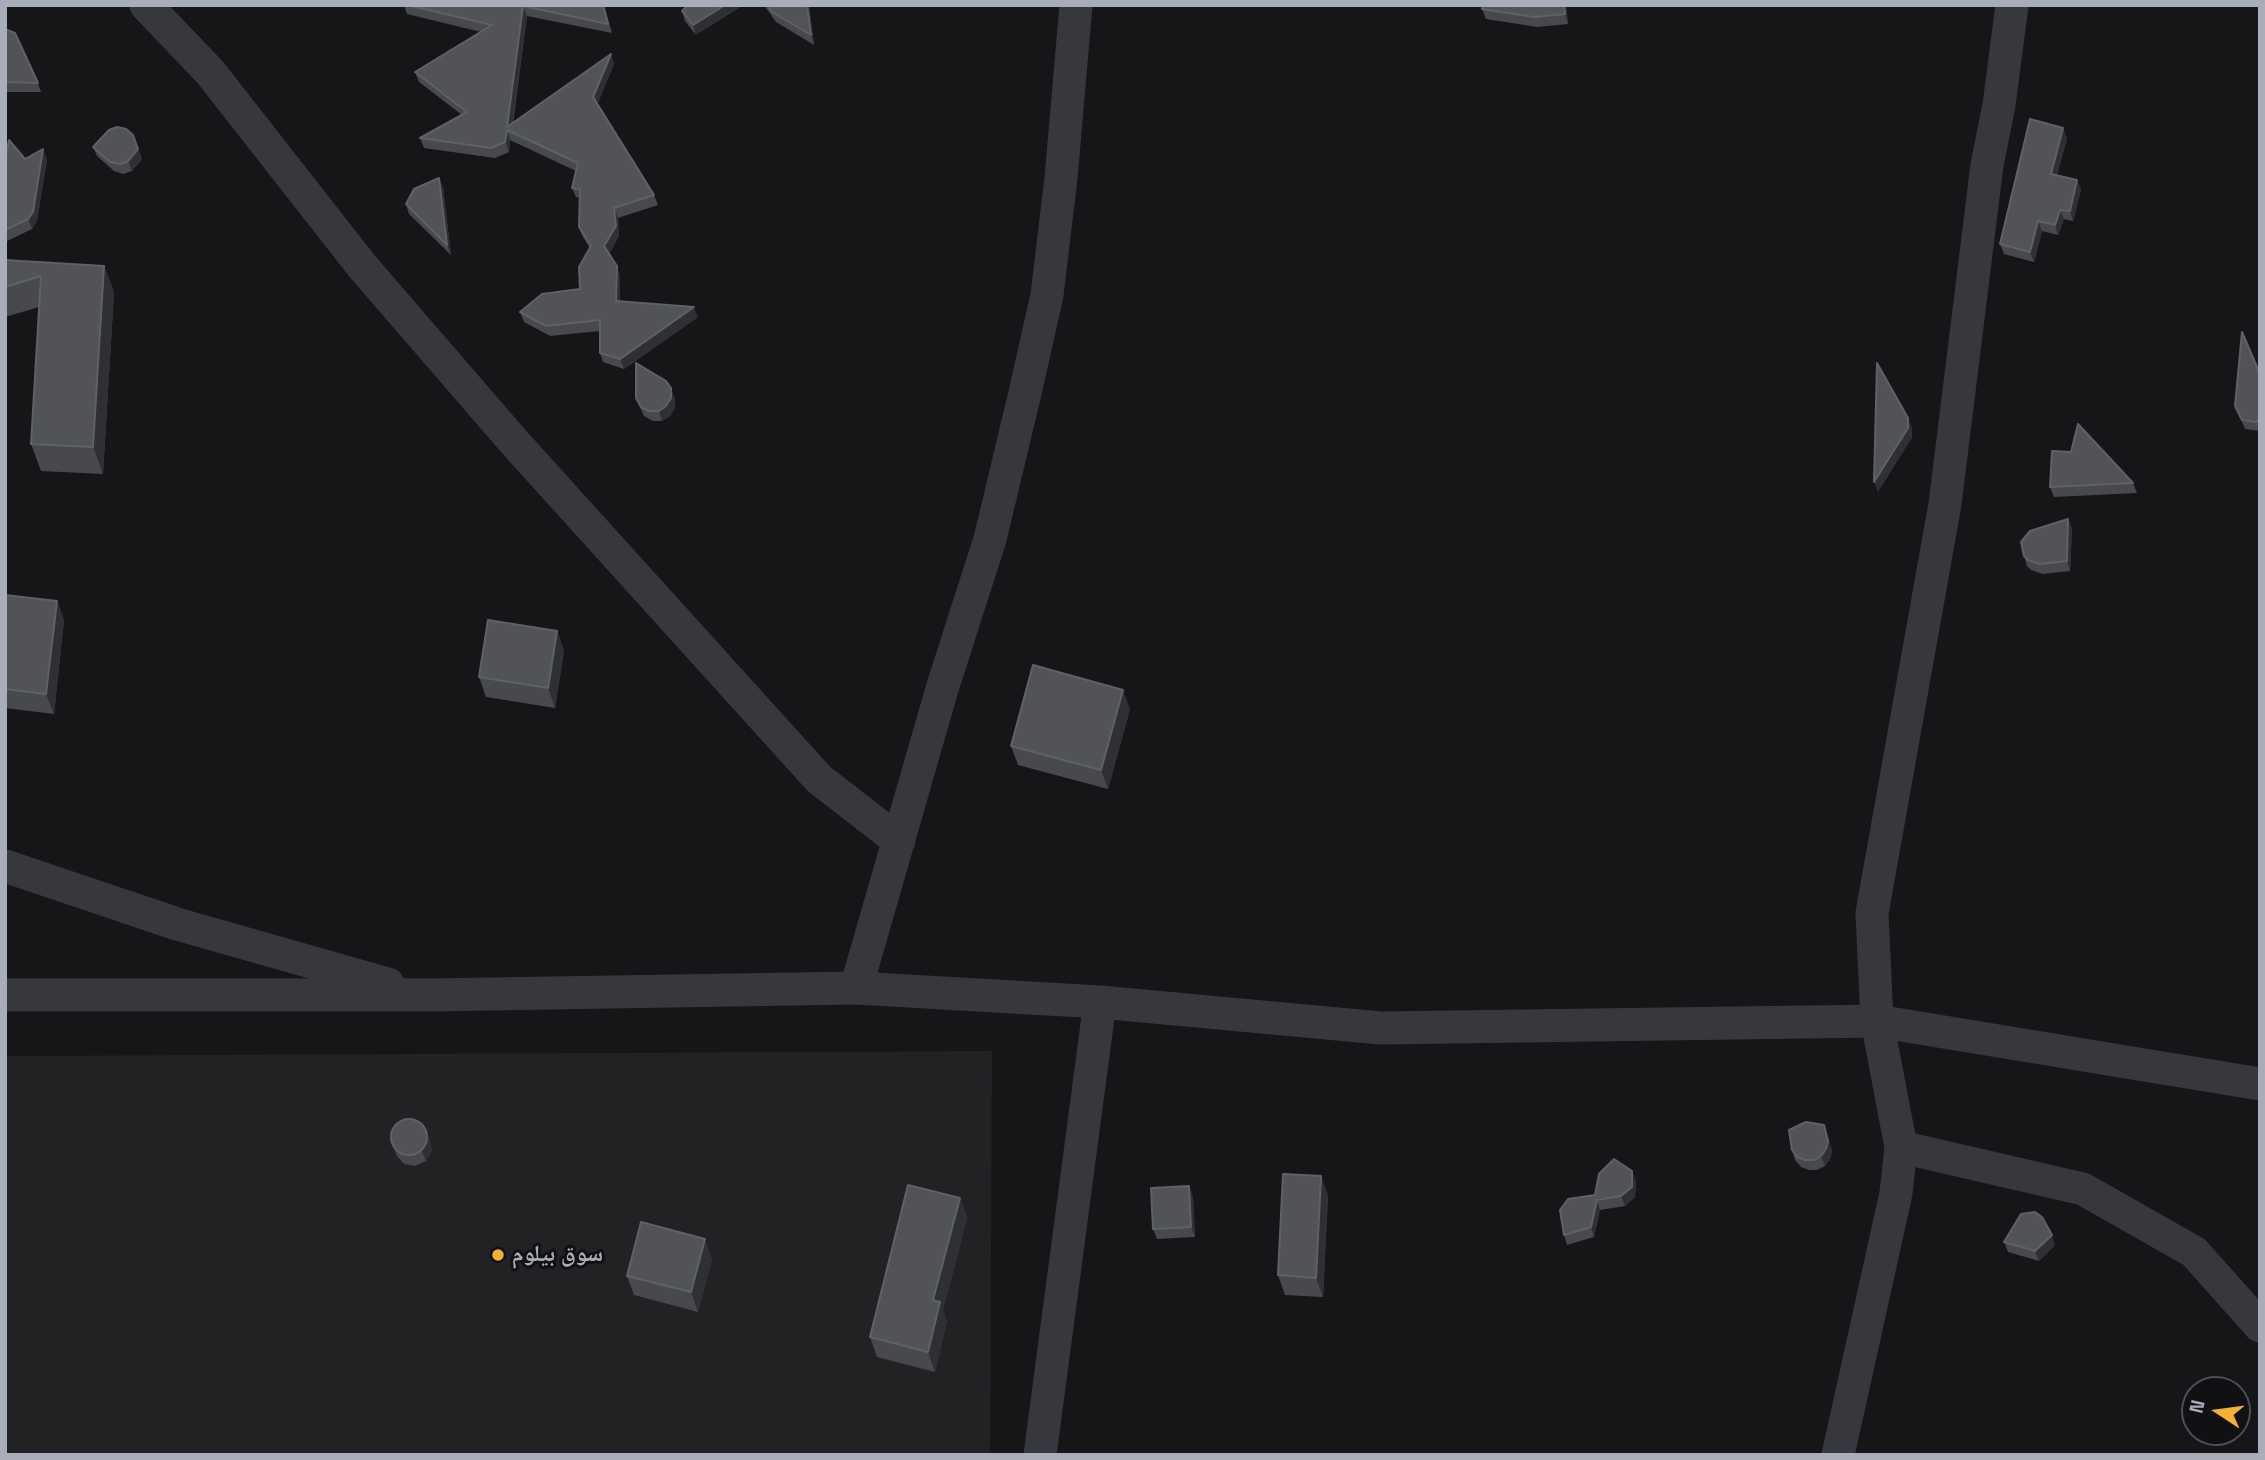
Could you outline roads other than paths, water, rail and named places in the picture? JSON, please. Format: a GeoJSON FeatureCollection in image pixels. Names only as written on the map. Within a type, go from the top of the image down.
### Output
{"type":"FeatureCollection","features":[{"type":"Feature","properties":{"kind":"street"},"geometry":{"type":"LineString","coordinates":[[146,5],[210,72],[362,266],[515,443],[819,779],[899,841]]}},
{"type":"Feature","properties":{"kind":"street"},"geometry":{"type":"LineString","coordinates":[[856,988],[942,689],[989,539],[1047,295],[1061,178],[1076,5]]}},
{"type":"Feature","properties":{"kind":"street"},"geometry":{"type":"LineString","coordinates":[[1838,1455],[1896,1193],[1902,1147],[1877,1021],[1872,913],[1945,504],[1987,165],[1999,105],[2012,5]]}},
{"type":"Feature","properties":{"kind":"street"},"geometry":{"type":"LineString","coordinates":[[5,866],[177,924],[428,995]]}},
{"type":"Feature","properties":{"kind":"street"},"geometry":{"type":"LineString","coordinates":[[5,995],[428,995],[856,988],[1100,1002],[1381,1028],[1877,1021],[2260,1084]]}},
{"type":"Feature","properties":{"kind":"street"},"geometry":{"type":"LineString","coordinates":[[1040,1455],[1100,1002]]}},
{"type":"Feature","properties":{"kind":"street"},"geometry":{"type":"LineString","coordinates":[[1902,1147],[2083,1189],[2194,1252],[2260,1326]]}},
{"type":"Feature","properties":{"kind":"place","name":"سوق بيلوم"},"geometry":{"type":"Point","coordinates":[498,1255]}}]}
